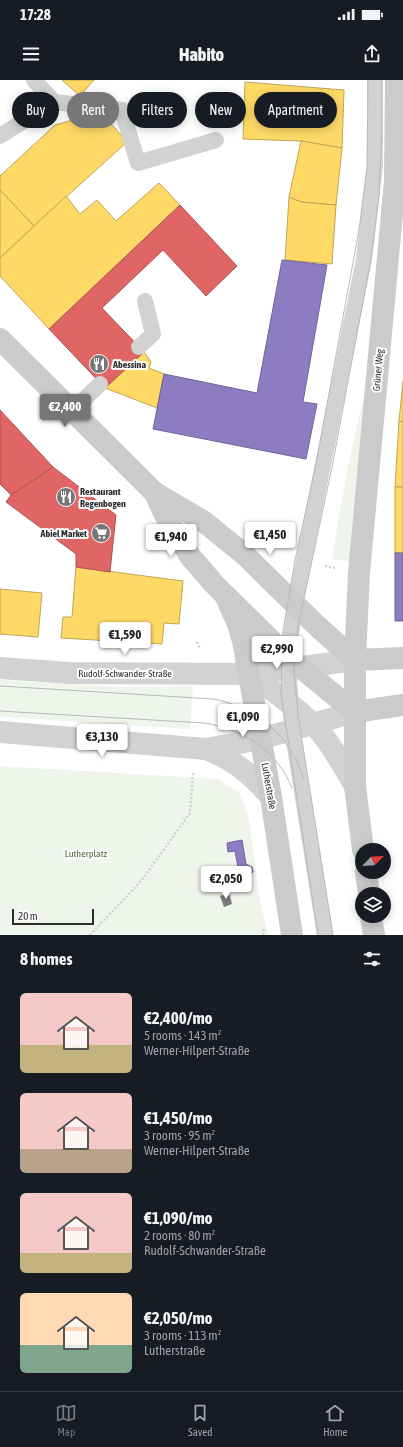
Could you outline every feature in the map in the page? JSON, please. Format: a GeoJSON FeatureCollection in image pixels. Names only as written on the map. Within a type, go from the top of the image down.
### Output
{"type":"FeatureCollection","features":[{"type":"Feature","properties":{"kind":"main road","name":"Grüner Weg"},"geometry":{"type":"LineString","coordinates":[[355,660],[359,573],[395,181],[396,80]]}},
{"type":"Feature","properties":{"kind":"main road"},"geometry":{"type":"LineString","coordinates":[[0,339],[155,493],[203,521],[245,555],[295,605],[355,660],[403,658]]}},
{"type":"Feature","properties":{"kind":"main road"},"geometry":{"type":"LineString","coordinates":[[155,493],[164,513],[190,556],[226,597],[292,664],[355,712],[403,705]]}},
{"type":"Feature","properties":{"kind":"main road","name":"Lutherstraße"},"geometry":{"type":"LineString","coordinates":[[226,597],[242,636],[271,797],[292,935]]}},
{"type":"Feature","properties":{"kind":"main road"},"geometry":{"type":"LineString","coordinates":[[355,660],[356,786],[362,843]]}},
{"type":"Feature","properties":{"kind":"main road"},"geometry":{"type":"LineString","coordinates":[[372,923],[374,935]]}},
{"type":"Feature","properties":{"kind":"street","name":"Rudolf-Schwander-Straße"},"geometry":{"type":"LineString","coordinates":[[0,668],[69,673],[249,674],[292,664],[355,660]]}},
{"type":"Feature","properties":{"kind":"street"},"geometry":{"type":"LineString","coordinates":[[249,674],[291,705],[302,726],[335,753],[356,786]]}},
{"type":"Feature","properties":{"kind":"street"},"geometry":{"type":"LineString","coordinates":[[0,732],[206,749],[260,739],[355,712]]}},
{"type":"Feature","properties":{"kind":"street"},"geometry":{"type":"LineString","coordinates":[[206,749],[224,756],[250,773],[271,797]]}},
{"type":"Feature","properties":{"kind":"lane"},"geometry":{"type":"LineString","coordinates":[[34,80],[45,92]]}},
{"type":"Feature","properties":{"kind":"lane"},"geometry":{"type":"LineString","coordinates":[[291,705],[295,605],[364,259],[374,165],[375,80]]}},
{"type":"Feature","properties":{"kind":"lane"},"geometry":{"type":"LineString","coordinates":[[59,103],[122,110],[138,163],[216,140]]}},
{"type":"Feature","properties":{"kind":"lane"},"geometry":{"type":"LineString","coordinates":[[0,136],[13,128]]}},
{"type":"Feature","properties":{"kind":"lane"},"geometry":{"type":"LineString","coordinates":[[140,347],[153,334],[146,301]]}},
{"type":"Feature","properties":{"kind":"lane"},"geometry":{"type":"LineString","coordinates":[[72,411],[100,384]]}},
{"type":"Feature","properties":{"kind":"lane"},"geometry":{"type":"LineString","coordinates":[[302,726],[325,935]]}},
{"type":"Feature","properties":{"kind":"path"},"geometry":{"type":"LineString","coordinates":[[90,935],[142,880],[190,813],[193,773]]}},
{"type":"Feature","properties":{"kind":"green space"},"geometry":{"type":"Polygon","coordinates":[[[366,400],[350,562],[332,559],[348,465],[362,404],[366,400]]]}},
{"type":"Feature","properties":{"kind":"green space"},"geometry":{"type":"Polygon","coordinates":[[[0,680],[119,687],[193,686],[190,729],[0,717],[0,680]]]}},
{"type":"Feature","properties":{"kind":"green space","name":"Lutherplatz"},"geometry":{"type":"Polygon","coordinates":[[[0,766],[217,779],[240,793],[249,819],[260,901],[268,935],[0,935],[0,766]]]}},
{"type":"Feature","properties":{"kind":"building: Homes"},"geometry":{"type":"Polygon","coordinates":[[[62,80],[94,80],[84,92],[76,92],[62,80]]]}},
{"type":"Feature","properties":{"kind":"building: Homes"},"geometry":{"type":"Polygon","coordinates":[[[245,82],[344,90],[342,148],[301,141],[243,139],[243,128],[246,128],[246,92],[245,92],[245,82]]]}},
{"type":"Feature","properties":{"kind":"building: Homes"},"geometry":{"type":"Polygon","coordinates":[[[67,122],[67,128],[115,128],[127,142],[34,226],[0,190],[0,176],[52,128],[59,128],[59,124],[67,122]]]}},
{"type":"Feature","properties":{"kind":"building: Homes"},"geometry":{"type":"Polygon","coordinates":[[[301,141],[342,148],[336,205],[301,202],[289,197],[301,141]]]}},
{"type":"Feature","properties":{"kind":"building: Homes"},"geometry":{"type":"Polygon","coordinates":[[[159,183],[180,205],[49,329],[0,276],[0,258],[66,196],[80,214],[97,200],[116,221],[159,183]]]}},
{"type":"Feature","properties":{"kind":"building: Homes"},"geometry":{"type":"Polygon","coordinates":[[[0,190],[34,226],[0,258],[0,190]]]}},
{"type":"Feature","properties":{"kind":"building: Homes"},"geometry":{"type":"Polygon","coordinates":[[[289,197],[301,202],[336,205],[332,264],[285,260],[289,197]]]}},
{"type":"Feature","properties":{"kind":"building: Homes"},"geometry":{"type":"Polygon","coordinates":[[[144,352],[151,362],[149,368],[164,374],[157,408],[105,388],[144,352]]]}},
{"type":"Feature","properties":{"kind":"building: Homes"},"geometry":{"type":"Polygon","coordinates":[[[403,381],[403,422],[399,421],[403,381]]]}},
{"type":"Feature","properties":{"kind":"building: Homes"},"geometry":{"type":"Polygon","coordinates":[[[399,421],[403,422],[403,487],[395,487],[399,421]]]}},
{"type":"Feature","properties":{"kind":"building: Homes"},"geometry":{"type":"Polygon","coordinates":[[[395,487],[403,487],[403,553],[395,553],[395,487]]]}},
{"type":"Feature","properties":{"kind":"building: Homes"},"geometry":{"type":"Polygon","coordinates":[[[76,567],[183,581],[179,624],[164,623],[162,644],[61,638],[63,617],[72,617],[76,567]]]}},
{"type":"Feature","properties":{"kind":"building: Homes"},"geometry":{"type":"Polygon","coordinates":[[[0,589],[42,593],[38,637],[0,634],[0,589]]]}},
{"type":"Feature","properties":{"kind":"building: Shops"},"geometry":{"type":"Polygon","coordinates":[[[180,205],[237,266],[206,296],[163,250],[102,308],[144,352],[105,388],[49,329],[180,205]]]}},
{"type":"Feature","properties":{"kind":"building: Shops"},"geometry":{"type":"Polygon","coordinates":[[[0,410],[53,467],[11,495],[0,484],[0,410]]]}},
{"type":"Feature","properties":{"kind":"building: Shops"},"geometry":{"type":"Polygon","coordinates":[[[53,467],[116,515],[110,572],[76,567],[76,554],[6,502],[11,495],[53,467]]]}},
{"type":"Feature","properties":{"kind":"building: Offices"},"geometry":{"type":"Polygon","coordinates":[[[282,260],[327,265],[303,402],[317,404],[306,459],[153,429],[164,374],[257,393],[282,260]]]}},
{"type":"Feature","properties":{"kind":"building: Offices"},"geometry":{"type":"Polygon","coordinates":[[[395,553],[403,553],[403,621],[395,621],[395,553]]]}},
{"type":"Feature","properties":{"kind":"building: Offices"},"geometry":{"type":"Polygon","coordinates":[[[242,840],[246,864],[252,867],[253,872],[248,877],[245,877],[239,873],[235,851],[228,852],[227,843],[242,840]]]}},
{"type":"Feature","properties":{"kind":"building: Other"},"geometry":{"type":"Polygon","coordinates":[[[229,893],[232,904],[224,907],[220,896],[229,893]]]}},
{"type":"Feature","properties":{"kind":"tram line"},"geometry":{"type":"LineString","coordinates":[[318,935],[281,694],[283,631],[295,560],[316,464],[359,230],[367,167],[368,80]]}},
{"type":"Feature","properties":{"kind":"tram line"},"geometry":{"type":"LineString","coordinates":[[333,935],[298,715],[294,670],[298,626],[332,467],[371,259],[379,196],[382,128],[382,80]]}},
{"type":"Feature","properties":{"kind":"tram line"},"geometry":{"type":"LineString","coordinates":[[0,686],[213,699],[229,703],[257,716],[281,736],[298,763],[304,779]]}},
{"type":"Feature","properties":{"kind":"tram line"},"geometry":{"type":"LineString","coordinates":[[0,711],[204,723],[218,726],[245,736],[268,752],[286,775],[292,788]]}},
{"type":"Feature","properties":{"kind":"place","name":"Abessina"},"geometry":{"type":"Point","coordinates":[99,364]}},
{"type":"Feature","properties":{"kind":"place","name":"Restaurant Regenbogen"},"geometry":{"type":"Point","coordinates":[66,497]}},
{"type":"Feature","properties":{"kind":"place","name":"Abiel Market"},"geometry":{"type":"Point","coordinates":[101,533]}}]}
